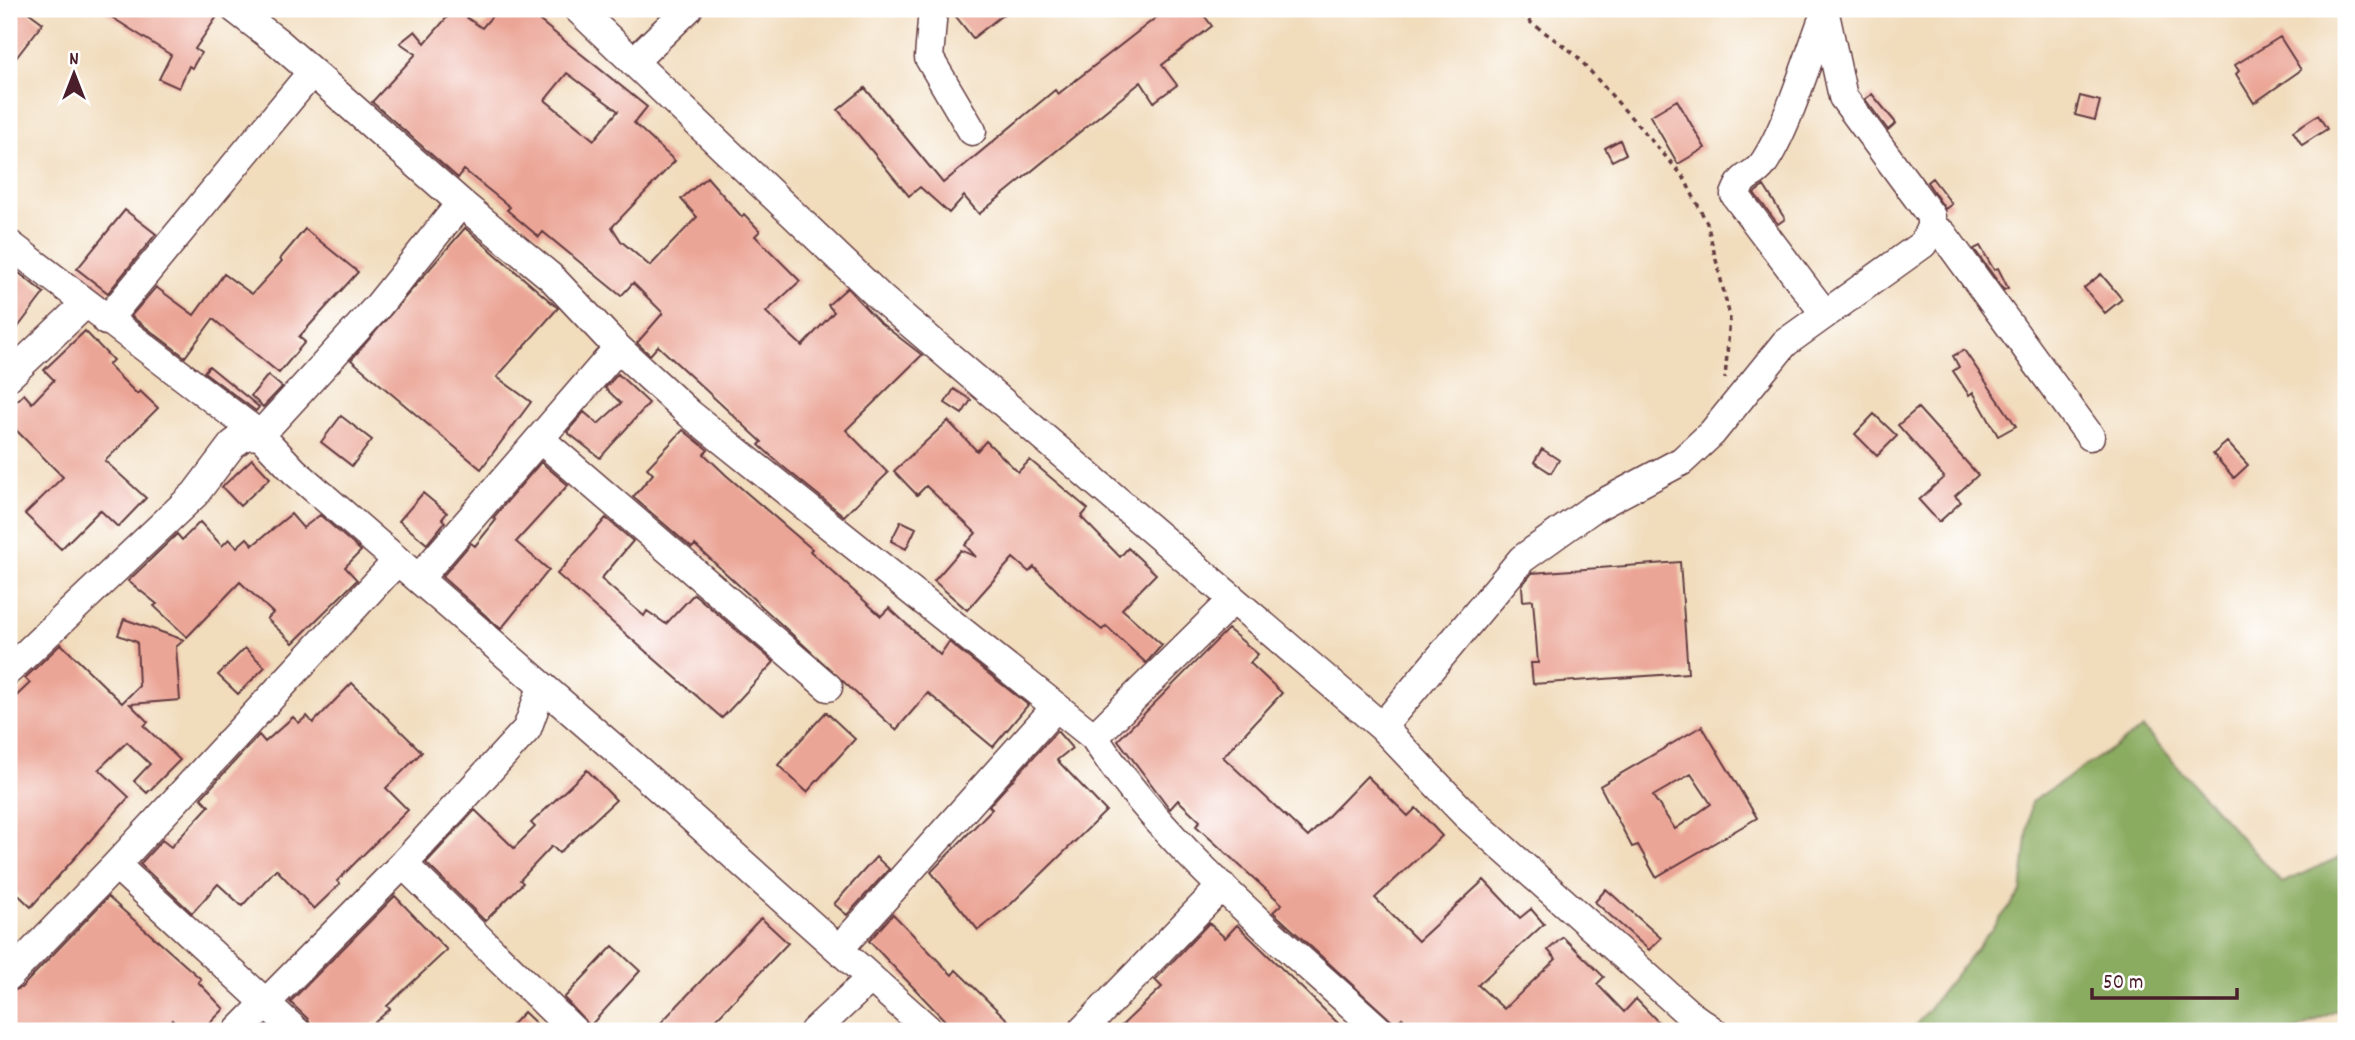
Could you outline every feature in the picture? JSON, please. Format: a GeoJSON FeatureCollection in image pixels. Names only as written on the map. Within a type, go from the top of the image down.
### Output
{"type":"FeatureCollection","features":[{"type":"Feature","properties":{"kind":"street"},"geometry":{"type":"LineString","coordinates":[[235,9],[552,278],[618,348],[767,479],[924,598],[1094,737],[1118,775],[1222,886],[1380,1031]]}},
{"type":"Feature","properties":{"kind":"street"},"geometry":{"type":"LineString","coordinates":[[578,9],[882,299],[1382,727],[1466,815],[1688,1013],[1713,1031]]}},
{"type":"Feature","properties":{"kind":"street"},"geometry":{"type":"LineString","coordinates":[[633,62],[688,9]]}},
{"type":"Feature","properties":{"kind":"street"},"geometry":{"type":"LineString","coordinates":[[933,9],[929,58],[972,131]]}},
{"type":"Feature","properties":{"kind":"street"},"geometry":{"type":"LineString","coordinates":[[1382,727],[1522,559],[1592,509],[1682,461],[1712,433],[1785,344],[1923,244],[1931,227],[1931,216],[1843,97],[1824,13]]}},
{"type":"Feature","properties":{"kind":"street"},"geometry":{"type":"LineString","coordinates":[[1824,13],[1768,154],[1762,166],[1742,177],[1735,195],[1825,314]]}},
{"type":"Feature","properties":{"kind":"street"},"geometry":{"type":"LineString","coordinates":[[9,376],[95,312],[312,72]]}},
{"type":"Feature","properties":{"kind":"street"},"geometry":{"type":"LineString","coordinates":[[9,670],[195,494],[232,445],[244,436],[260,435],[378,306],[461,203]]}},
{"type":"Feature","properties":{"kind":"street"},"geometry":{"type":"LineString","coordinates":[[1931,227],[1943,234],[2090,436]]}},
{"type":"Feature","properties":{"kind":"street"},"geometry":{"type":"LineString","coordinates":[[9,244],[260,435],[294,471],[397,561],[420,577],[930,1031]]}},
{"type":"Feature","properties":{"kind":"street"},"geometry":{"type":"LineString","coordinates":[[420,577],[618,348]]}},
{"type":"Feature","properties":{"kind":"street"},"geometry":{"type":"LineString","coordinates":[[541,439],[828,687]]}},
{"type":"Feature","properties":{"kind":"street"},"geometry":{"type":"LineString","coordinates":[[9,975],[116,865],[397,561]]}},
{"type":"Feature","properties":{"kind":"street"},"geometry":{"type":"LineString","coordinates":[[1094,737],[1233,600]]}},
{"type":"Feature","properties":{"kind":"street"},"geometry":{"type":"LineString","coordinates":[[238,1031],[403,864],[527,729],[542,687]]}},
{"type":"Feature","properties":{"kind":"street"},"geometry":{"type":"LineString","coordinates":[[839,948],[1056,707]]}},
{"type":"Feature","properties":{"kind":"street"},"geometry":{"type":"LineString","coordinates":[[403,864],[574,1031]]}},
{"type":"Feature","properties":{"kind":"street"},"geometry":{"type":"LineString","coordinates":[[116,865],[296,1031]]}},
{"type":"Feature","properties":{"kind":"street"},"geometry":{"type":"LineString","coordinates":[[1082,1031],[1222,886]]}},
{"type":"Feature","properties":{"kind":"street"},"geometry":{"type":"LineString","coordinates":[[814,1031],[871,978]]}},
{"type":"Feature","properties":{"kind":"path"},"geometry":{"type":"LineString","coordinates":[[1512,9],[1575,54],[1683,176],[1707,223],[1730,317],[1725,379]]}},
{"type":"Feature","properties":{"kind":"green space"},"geometry":{"type":"Polygon","coordinates":[[[2143,728],[2282,883],[2346,854],[2346,1006],[2294,1031],[1911,1031],[2021,892],[2031,802],[2143,728]]]}},
{"type":"Feature","properties":{"kind":"building"},"geometry":{"type":"Polygon","coordinates":[[[9,9],[24,9],[43,23],[9,67],[9,9]]]}},
{"type":"Feature","properties":{"kind":"building"},"geometry":{"type":"Polygon","coordinates":[[[99,9],[203,9],[216,18],[195,49],[201,53],[192,68],[189,66],[179,88],[159,79],[171,55],[99,9]]]}},
{"type":"Feature","properties":{"kind":"building"},"geometry":{"type":"Polygon","coordinates":[[[454,9],[482,28],[498,9],[525,9],[647,107],[634,123],[675,161],[612,227],[621,241],[650,266],[697,217],[681,199],[707,177],[742,217],[744,214],[760,231],[755,236],[800,281],[766,312],[802,346],[834,312],[828,305],[847,288],[878,321],[922,355],[846,430],[888,473],[844,516],[759,445],[762,442],[658,346],[650,355],[637,343],[663,313],[633,283],[621,296],[543,232],[539,237],[507,210],[510,207],[464,170],[458,178],[372,102],[416,54],[400,43],[415,31],[425,43],[454,9]],[[567,73],[545,100],[594,140],[618,111],[567,73]]]}},
{"type":"Feature","properties":{"kind":"building"},"geometry":{"type":"Polygon","coordinates":[[[950,9],[1010,9],[973,38],[950,9]]]}},
{"type":"Feature","properties":{"kind":"building"},"geometry":{"type":"Polygon","coordinates":[[[1167,9],[1199,9],[1212,26],[1162,65],[1177,85],[1154,102],[1141,82],[979,214],[964,196],[949,213],[920,187],[909,196],[838,110],[865,88],[943,183],[1055,90],[1058,94],[1167,9]]]}},
{"type":"Feature","properties":{"kind":"building"},"geometry":{"type":"Polygon","coordinates":[[[2280,37],[2301,70],[2254,103],[2236,74],[2239,71],[2235,65],[2280,37]]]}},
{"type":"Feature","properties":{"kind":"building"},"geometry":{"type":"Polygon","coordinates":[[[1872,94],[1896,123],[1888,130],[1865,99],[1872,94]]]}},
{"type":"Feature","properties":{"kind":"building"},"geometry":{"type":"Polygon","coordinates":[[[2080,96],[2100,101],[2095,120],[2075,115],[2080,96]]]}},
{"type":"Feature","properties":{"kind":"building"},"geometry":{"type":"Polygon","coordinates":[[[1677,100],[1705,148],[1678,164],[1650,116],[1677,100]]]}},
{"type":"Feature","properties":{"kind":"building"},"geometry":{"type":"Polygon","coordinates":[[[2318,115],[2327,129],[2302,145],[2293,131],[2318,115]]]}},
{"type":"Feature","properties":{"kind":"building"},"geometry":{"type":"Polygon","coordinates":[[[1620,140],[1626,154],[1612,161],[1605,148],[1620,140]]]}},
{"type":"Feature","properties":{"kind":"building"},"geometry":{"type":"Polygon","coordinates":[[[1932,178],[1952,204],[1945,209],[1927,182],[1932,178]]]}},
{"type":"Feature","properties":{"kind":"building"},"geometry":{"type":"Polygon","coordinates":[[[1764,186],[1785,219],[1778,224],[1754,193],[1764,186]]]}},
{"type":"Feature","properties":{"kind":"building"},"geometry":{"type":"Polygon","coordinates":[[[125,210],[156,234],[108,293],[77,269],[125,210]]]}},
{"type":"Feature","properties":{"kind":"building"},"geometry":{"type":"Polygon","coordinates":[[[465,228],[558,308],[497,377],[531,402],[481,469],[351,360],[465,228]]]}},
{"type":"Feature","properties":{"kind":"building"},"geometry":{"type":"Polygon","coordinates":[[[305,229],[358,272],[299,337],[305,342],[279,373],[213,319],[185,357],[131,316],[156,287],[194,315],[224,274],[252,294],[282,261],[280,259],[305,229]]]}},
{"type":"Feature","properties":{"kind":"building"},"geometry":{"type":"Polygon","coordinates":[[[1980,246],[1994,270],[1998,268],[2008,288],[2004,290],[1974,249],[1980,246]]]}},
{"type":"Feature","properties":{"kind":"building"},"geometry":{"type":"Polygon","coordinates":[[[9,265],[44,293],[9,339],[9,265]]]}},
{"type":"Feature","properties":{"kind":"building"},"geometry":{"type":"Polygon","coordinates":[[[2101,274],[2122,299],[2105,313],[2084,288],[2101,274]]]}},
{"type":"Feature","properties":{"kind":"building"},"geometry":{"type":"Polygon","coordinates":[[[85,331],[113,360],[108,365],[137,394],[140,391],[158,408],[105,461],[146,498],[118,527],[100,510],[61,549],[25,514],[63,477],[9,423],[9,408],[24,394],[32,403],[54,380],[44,370],[85,331]]]}},
{"type":"Feature","properties":{"kind":"building"},"geometry":{"type":"Polygon","coordinates":[[[1964,350],[2016,426],[1998,436],[1973,392],[1969,395],[1953,371],[1959,367],[1953,356],[1964,350]]]}},
{"type":"Feature","properties":{"kind":"building"},"geometry":{"type":"Polygon","coordinates":[[[209,366],[259,407],[256,411],[204,372],[209,366]]]}},
{"type":"Feature","properties":{"kind":"building"},"geometry":{"type":"Polygon","coordinates":[[[618,374],[649,403],[600,458],[567,432],[584,412],[598,424],[621,403],[605,388],[618,374]]]}},
{"type":"Feature","properties":{"kind":"building"},"geometry":{"type":"Polygon","coordinates":[[[268,375],[282,387],[263,407],[251,396],[268,375]]]}},
{"type":"Feature","properties":{"kind":"building"},"geometry":{"type":"Polygon","coordinates":[[[954,389],[971,400],[962,414],[945,403],[954,389]]]}},
{"type":"Feature","properties":{"kind":"building"},"geometry":{"type":"Polygon","coordinates":[[[1918,408],[1978,475],[1955,496],[1961,502],[1939,522],[1919,500],[1944,477],[1898,425],[1918,408]]]}},
{"type":"Feature","properties":{"kind":"building"},"geometry":{"type":"Polygon","coordinates":[[[1874,414],[1897,436],[1877,456],[1855,434],[1874,414]]]}},
{"type":"Feature","properties":{"kind":"building"},"geometry":{"type":"Polygon","coordinates":[[[341,416],[372,440],[352,466],[321,442],[341,416]]]}},
{"type":"Feature","properties":{"kind":"building"},"geometry":{"type":"Polygon","coordinates":[[[948,421],[977,451],[986,441],[1018,472],[1030,460],[1088,509],[1081,517],[1120,557],[1128,548],[1156,574],[1122,609],[1162,645],[1146,663],[1106,626],[1102,630],[1068,602],[1034,567],[1029,572],[1013,558],[967,610],[934,581],[961,550],[976,557],[965,545],[976,533],[926,486],[917,495],[894,471],[948,421]]]}},
{"type":"Feature","properties":{"kind":"building"},"geometry":{"type":"Polygon","coordinates":[[[683,430],[708,450],[704,454],[726,475],[812,549],[810,551],[881,616],[889,608],[940,655],[949,642],[1028,705],[993,747],[928,693],[896,730],[695,545],[692,548],[633,497],[653,474],[647,468],[683,430]]]}},
{"type":"Feature","properties":{"kind":"building"},"geometry":{"type":"Polygon","coordinates":[[[2227,442],[2248,465],[2234,478],[2213,454],[2227,442]]]}},
{"type":"Feature","properties":{"kind":"building"},"geometry":{"type":"Polygon","coordinates":[[[1542,449],[1559,460],[1551,473],[1534,462],[1542,449]]]}},
{"type":"Feature","properties":{"kind":"building"},"geometry":{"type":"Polygon","coordinates":[[[252,459],[270,478],[240,506],[222,487],[252,459]]]}},
{"type":"Feature","properties":{"kind":"building"},"geometry":{"type":"Polygon","coordinates":[[[541,462],[568,485],[516,542],[549,570],[501,629],[442,577],[471,543],[475,546],[496,520],[493,518],[541,462]]]}},
{"type":"Feature","properties":{"kind":"building"},"geometry":{"type":"Polygon","coordinates":[[[423,493],[447,513],[442,519],[445,522],[427,544],[399,521],[423,493]]]}},
{"type":"Feature","properties":{"kind":"building"},"geometry":{"type":"Polygon","coordinates":[[[291,514],[303,528],[320,515],[361,551],[345,567],[357,580],[293,643],[267,619],[273,613],[240,582],[187,637],[154,606],[157,604],[128,581],[177,534],[182,540],[200,522],[222,546],[229,539],[237,547],[247,538],[253,545],[291,514]]]}},
{"type":"Feature","properties":{"kind":"building"},"geometry":{"type":"Polygon","coordinates":[[[606,518],[633,541],[601,579],[644,616],[647,611],[666,624],[694,594],[774,662],[722,718],[557,574],[606,518]]]}},
{"type":"Feature","properties":{"kind":"building"},"geometry":{"type":"Polygon","coordinates":[[[901,521],[916,528],[906,549],[891,541],[901,521]]]}},
{"type":"Feature","properties":{"kind":"building"},"geometry":{"type":"Polygon","coordinates":[[[1680,562],[1688,673],[1533,684],[1531,663],[1538,663],[1533,600],[1523,601],[1522,585],[1532,573],[1680,562]]]}},
{"type":"Feature","properties":{"kind":"building"},"geometry":{"type":"Polygon","coordinates":[[[124,619],[184,640],[176,647],[180,700],[130,704],[148,722],[144,726],[180,760],[147,793],[134,781],[150,764],[127,742],[99,769],[129,797],[31,907],[9,886],[9,703],[30,683],[25,678],[61,644],[122,703],[139,686],[137,642],[118,635],[124,619]]]}},
{"type":"Feature","properties":{"kind":"building"},"geometry":{"type":"Polygon","coordinates":[[[1228,629],[1258,654],[1250,663],[1282,693],[1223,757],[1308,837],[1367,776],[1408,816],[1416,808],[1442,836],[1375,898],[1418,941],[1484,880],[1520,918],[1531,909],[1544,924],[1478,985],[1504,1009],[1556,959],[1548,950],[1563,937],[1604,977],[1597,984],[1624,1012],[1636,999],[1667,1031],[1414,1031],[1402,1018],[1395,1024],[1273,912],[1282,904],[1196,826],[1200,821],[1178,800],[1170,809],[1118,740],[1228,629]]]}},
{"type":"Feature","properties":{"kind":"building"},"geometry":{"type":"Polygon","coordinates":[[[245,648],[265,667],[238,694],[218,675],[245,648]]]}},
{"type":"Feature","properties":{"kind":"building"},"geometry":{"type":"Polygon","coordinates":[[[352,683],[422,752],[386,788],[408,810],[337,881],[340,884],[314,909],[276,869],[242,906],[218,884],[192,913],[140,864],[162,840],[171,847],[209,806],[201,798],[259,735],[265,742],[293,717],[299,723],[307,716],[313,723],[352,683]]]}},
{"type":"Feature","properties":{"kind":"building"},"geometry":{"type":"Polygon","coordinates":[[[826,712],[855,739],[807,792],[778,765],[826,712]]]}},
{"type":"Feature","properties":{"kind":"building"},"geometry":{"type":"Polygon","coordinates":[[[1702,726],[1757,818],[1656,877],[1638,845],[1632,847],[1600,786],[1702,726]],[[1691,774],[1653,796],[1675,829],[1711,804],[1691,774]]]}},
{"type":"Feature","properties":{"kind":"building"},"geometry":{"type":"Polygon","coordinates":[[[1057,731],[1072,748],[1057,760],[1106,811],[1011,904],[978,930],[931,872],[992,809],[989,806],[1057,731]]]}},
{"type":"Feature","properties":{"kind":"building"},"geometry":{"type":"Polygon","coordinates":[[[587,770],[616,800],[559,853],[552,846],[520,880],[523,883],[485,921],[426,863],[475,810],[514,848],[535,827],[531,823],[587,770]]]}},
{"type":"Feature","properties":{"kind":"building"},"geometry":{"type":"Polygon","coordinates":[[[876,857],[889,869],[847,915],[834,904],[876,857]]]}},
{"type":"Feature","properties":{"kind":"building"},"geometry":{"type":"Polygon","coordinates":[[[1606,889],[1661,938],[1649,950],[1595,902],[1606,889]]]}},
{"type":"Feature","properties":{"kind":"building"},"geometry":{"type":"Polygon","coordinates":[[[395,896],[447,950],[387,1006],[390,1009],[365,1031],[312,1031],[308,1019],[290,1002],[395,896]]]}},
{"type":"Feature","properties":{"kind":"building"},"geometry":{"type":"Polygon","coordinates":[[[108,897],[201,979],[198,982],[224,1009],[202,1031],[182,1031],[172,1020],[163,1031],[16,1031],[9,1023],[9,992],[21,988],[108,897]]]}},
{"type":"Feature","properties":{"kind":"building"},"geometry":{"type":"Polygon","coordinates":[[[893,914],[952,975],[956,970],[1019,1031],[955,1031],[869,941],[893,914]]]}},
{"type":"Feature","properties":{"kind":"building"},"geometry":{"type":"Polygon","coordinates":[[[761,918],[788,943],[705,1031],[653,1031],[761,918]]]}},
{"type":"Feature","properties":{"kind":"building"},"geometry":{"type":"Polygon","coordinates":[[[1209,923],[1225,938],[1237,925],[1346,1031],[1116,1031],[1162,987],[1155,980],[1209,923]]]}},
{"type":"Feature","properties":{"kind":"building"},"geometry":{"type":"Polygon","coordinates":[[[613,946],[640,971],[590,1026],[564,998],[613,946]]]}},
{"type":"Feature","properties":{"kind":"building"},"geometry":{"type":"Polygon","coordinates":[[[524,1012],[544,1031],[506,1031],[524,1012]]]}}]}
